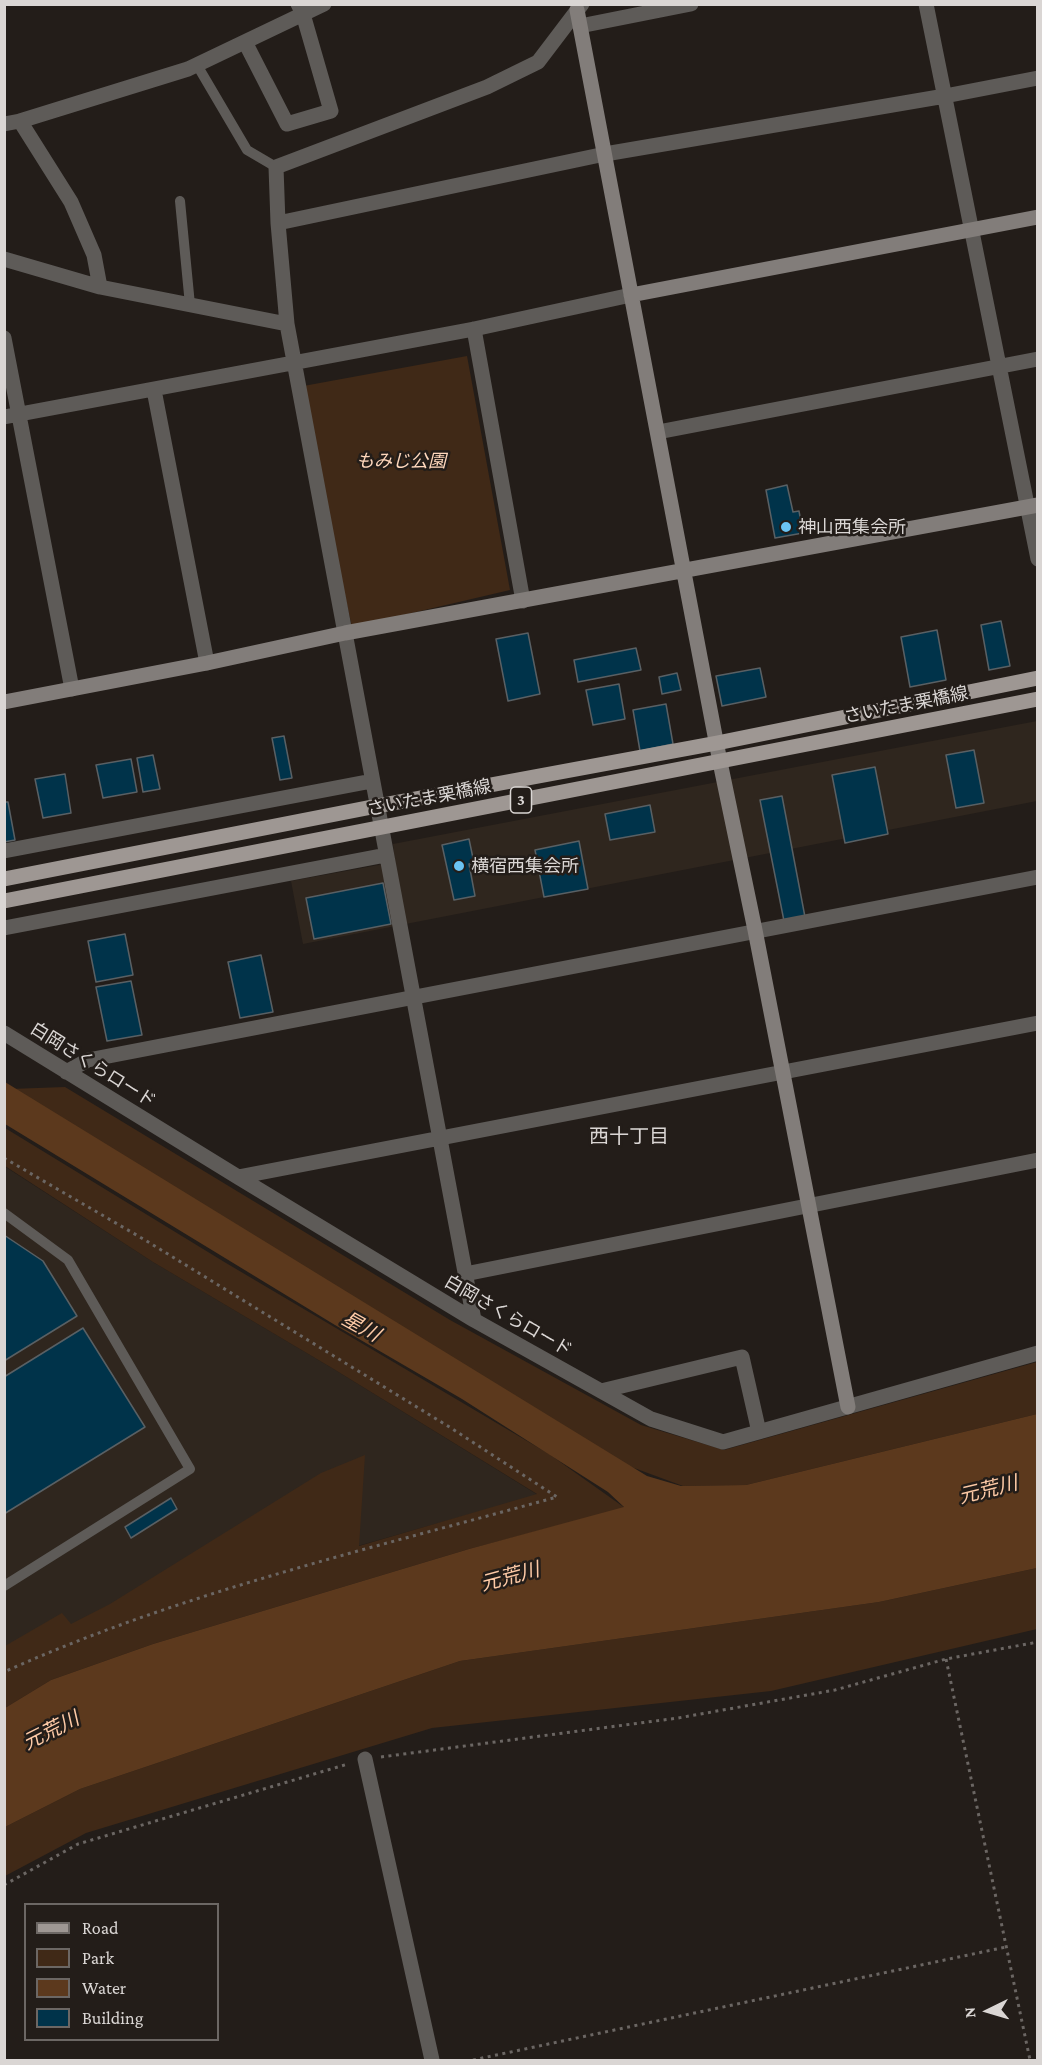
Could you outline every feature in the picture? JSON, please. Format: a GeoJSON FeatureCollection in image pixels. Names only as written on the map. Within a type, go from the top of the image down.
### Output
{"type":"FeatureCollection","features":[{"type":"Feature","properties":{"kind":"main road","name":"さいたま栗橋線"},"geometry":{"type":"LineString","coordinates":[[4,879],[377,806],[717,744],[1038,678]]}},
{"type":"Feature","properties":{"kind":"main road","name":"さいたま栗橋線"},"geometry":{"type":"LineString","coordinates":[[4,901],[1038,699]]}},
{"type":"Feature","properties":{"kind":"street"},"geometry":{"type":"LineString","coordinates":[[100,287],[94,255],[71,202],[12,123],[197,65],[245,42],[300,9],[324,4]]}},
{"type":"Feature","properties":{"kind":"street"},"geometry":{"type":"LineString","coordinates":[[580,26],[691,4]]}},
{"type":"Feature","properties":{"kind":"street"},"geometry":{"type":"LineString","coordinates":[[926,4],[999,367],[1032,506],[1038,559]]}},
{"type":"Feature","properties":{"kind":"street"},"geometry":{"type":"LineString","coordinates":[[580,7],[580,26],[720,762],[848,1407]]}},
{"type":"Feature","properties":{"kind":"street"},"geometry":{"type":"LineString","coordinates":[[474,1320],[287,324],[278,223],[276,167],[487,87],[538,62],[580,7]]}},
{"type":"Feature","properties":{"kind":"street"},"geometry":{"type":"LineString","coordinates":[[245,42],[287,124],[331,111],[300,9]]}},
{"type":"Feature","properties":{"kind":"street"},"geometry":{"type":"LineString","coordinates":[[278,223],[604,154],[1038,78]]}},
{"type":"Feature","properties":{"kind":"street"},"geometry":{"type":"LineString","coordinates":[[12,416],[474,329],[631,295],[1038,217]]}},
{"type":"Feature","properties":{"kind":"street"},"geometry":{"type":"LineString","coordinates":[[4,259],[100,287],[287,324]]}},
{"type":"Feature","properties":{"kind":"street"},"geometry":{"type":"LineString","coordinates":[[474,329],[523,602]]}},
{"type":"Feature","properties":{"kind":"street"},"geometry":{"type":"LineString","coordinates":[[4,338],[12,416],[72,689]]}},
{"type":"Feature","properties":{"kind":"street"},"geometry":{"type":"LineString","coordinates":[[658,432],[1038,359]]}},
{"type":"Feature","properties":{"kind":"street"},"geometry":{"type":"LineString","coordinates":[[154,390],[207,663]]}},
{"type":"Feature","properties":{"kind":"street"},"geometry":{"type":"LineString","coordinates":[[4,702],[207,663],[345,633],[523,602],[1032,506]]}},
{"type":"Feature","properties":{"kind":"street"},"geometry":{"type":"LineString","coordinates":[[4,851],[372,781]]}},
{"type":"Feature","properties":{"kind":"street"},"geometry":{"type":"LineString","coordinates":[[4,928],[386,855]]}},
{"type":"Feature","properties":{"kind":"street"},"geometry":{"type":"LineString","coordinates":[[66,1072],[88,1060],[1038,877]]}},
{"type":"Feature","properties":{"kind":"street"},"geometry":{"type":"LineString","coordinates":[[238,1178],[1038,1023]]}},
{"type":"Feature","properties":{"kind":"street","name":"白岡さくらロード"},"geometry":{"type":"LineString","coordinates":[[4,1033],[238,1178],[474,1320],[651,1419],[723,1442],[1038,1353]]}},
{"type":"Feature","properties":{"kind":"street"},"geometry":{"type":"LineString","coordinates":[[465,1274],[1038,1160]]}},
{"type":"Feature","properties":{"kind":"street"},"geometry":{"type":"LineString","coordinates":[[601,1391],[742,1357],[759,1432]]}},
{"type":"Feature","properties":{"kind":"street"},"geometry":{"type":"LineString","coordinates":[[365,1759],[432,2061]]}},
{"type":"Feature","properties":{"kind":"lane"},"geometry":{"type":"LineString","coordinates":[[197,65],[248,150],[276,167]]}},
{"type":"Feature","properties":{"kind":"lane"},"geometry":{"type":"LineString","coordinates":[[180,201],[190,305]]}},
{"type":"Feature","properties":{"kind":"lane"},"geometry":{"type":"LineString","coordinates":[[4,1213],[68,1260],[190,1469],[4,1586]]}},
{"type":"Feature","properties":{"kind":"path"},"geometry":{"type":"LineString","coordinates":[[4,1158],[145,1240],[451,1428],[557,1497],[251,1582],[122,1625],[39,1656],[4,1672]]}},
{"type":"Feature","properties":{"kind":"path"},"geometry":{"type":"LineString","coordinates":[[4,1885],[78,1844],[365,1759],[678,1718],[835,1690],[946,1659],[1038,1642]]}},
{"type":"Feature","properties":{"kind":"path"},"geometry":{"type":"LineString","coordinates":[[946,1659],[1030,2061]]}},
{"type":"Feature","properties":{"kind":"path"},"geometry":{"type":"LineString","coordinates":[[472,2061],[1006,1947]]}},
{"type":"Feature","properties":{"kind":"shaded area"},"geometry":{"type":"Polygon","coordinates":[[[1037,721],[1037,801],[303,944],[291,881],[395,862],[393,844],[1037,721]]]}},
{"type":"Feature","properties":{"kind":"shaded area"},"geometry":{"type":"Polygon","coordinates":[[[4,1166],[153,1262],[332,1368],[538,1495],[301,1562],[5,1665],[4,1166]]]}},
{"type":"Feature","properties":{"kind":"green space","name":"もみじ公園"},"geometry":{"type":"Polygon","coordinates":[[[467,356],[510,590],[352,627],[298,387],[467,356]]]}},
{"type":"Feature","properties":{"kind":"green space"},"geometry":{"type":"Polygon","coordinates":[[[65,1087],[450,1320],[641,1425],[724,1450],[1037,1362],[1037,1414],[746,1485],[683,1486],[626,1465],[10,1089],[65,1087]]]}},
{"type":"Feature","properties":{"kind":"green space"},"geometry":{"type":"Polygon","coordinates":[[[5,1128],[226,1263],[549,1454],[625,1508],[469,1549],[153,1644],[51,1680],[5,1708],[5,1646],[62,1613],[71,1624],[110,1604],[321,1473],[365,1455],[359,1546],[537,1494],[332,1368],[153,1262],[5,1166],[5,1128]]]}},
{"type":"Feature","properties":{"kind":"green space"},"geometry":{"type":"Polygon","coordinates":[[[1037,1568],[1037,1629],[771,1691],[432,1728],[86,1833],[5,1876],[5,1827],[80,1789],[460,1661],[879,1602],[1037,1568]]]}},
{"type":"Feature","properties":{"kind":"water"},"geometry":{"type":"Polygon","coordinates":[[[5,1082],[647,1476],[681,1486],[746,1485],[1037,1414],[1037,1568],[879,1602],[460,1661],[80,1789],[5,1827],[5,1708],[51,1680],[153,1644],[469,1549],[624,1507],[608,1492],[462,1399],[335,1325],[5,1124],[5,1082]]]}},
{"type":"Feature","properties":{"kind":"building"},"geometry":{"type":"Polygon","coordinates":[[[787,485],[793,512],[799,511],[803,533],[775,538],[766,490],[787,485]]]}},
{"type":"Feature","properties":{"kind":"building"},"geometry":{"type":"Polygon","coordinates":[[[1001,621],[1010,666],[989,670],[981,625],[1001,621]]]}},
{"type":"Feature","properties":{"kind":"building"},"geometry":{"type":"Polygon","coordinates":[[[937,630],[946,680],[910,687],[901,637],[937,630]]]}},
{"type":"Feature","properties":{"kind":"building"},"geometry":{"type":"Polygon","coordinates":[[[528,633],[540,694],[508,701],[496,639],[528,633]]]}},
{"type":"Feature","properties":{"kind":"building"},"geometry":{"type":"Polygon","coordinates":[[[636,648],[641,670],[578,682],[574,660],[636,648]]]}},
{"type":"Feature","properties":{"kind":"building"},"geometry":{"type":"Polygon","coordinates":[[[760,668],[766,697],[722,706],[716,676],[760,668]]]}},
{"type":"Feature","properties":{"kind":"building"},"geometry":{"type":"Polygon","coordinates":[[[677,673],[681,690],[662,694],[659,677],[677,673]]]}},
{"type":"Feature","properties":{"kind":"building"},"geometry":{"type":"Polygon","coordinates":[[[619,684],[625,719],[593,725],[586,690],[619,684]]]}},
{"type":"Feature","properties":{"kind":"building"},"geometry":{"type":"Polygon","coordinates":[[[666,704],[673,744],[640,751],[633,710],[666,704]]]}},
{"type":"Feature","properties":{"kind":"building"},"geometry":{"type":"Polygon","coordinates":[[[284,736],[292,778],[280,780],[272,738],[284,736]]]}},
{"type":"Feature","properties":{"kind":"building"},"geometry":{"type":"Polygon","coordinates":[[[974,750],[984,803],[956,808],[946,755],[974,750]]]}},
{"type":"Feature","properties":{"kind":"building"},"geometry":{"type":"Polygon","coordinates":[[[153,755],[160,789],[143,792],[137,758],[153,755]]]}},
{"type":"Feature","properties":{"kind":"building"},"geometry":{"type":"Polygon","coordinates":[[[131,759],[137,792],[103,798],[96,765],[131,759]]]}},
{"type":"Feature","properties":{"kind":"building"},"geometry":{"type":"Polygon","coordinates":[[[875,767],[888,834],[845,843],[832,775],[875,767]]]}},
{"type":"Feature","properties":{"kind":"building"},"geometry":{"type":"Polygon","coordinates":[[[65,774],[71,813],[43,818],[35,779],[65,774]]]}},
{"type":"Feature","properties":{"kind":"building"},"geometry":{"type":"Polygon","coordinates":[[[782,796],[805,917],[784,921],[760,800],[782,796]]]}},
{"type":"Feature","properties":{"kind":"building"},"geometry":{"type":"Polygon","coordinates":[[[4,802],[8,802],[15,840],[4,842],[4,802]]]}},
{"type":"Feature","properties":{"kind":"building"},"geometry":{"type":"Polygon","coordinates":[[[650,805],[655,832],[610,840],[605,814],[650,805]]]}},
{"type":"Feature","properties":{"kind":"building"},"geometry":{"type":"Polygon","coordinates":[[[469,839],[474,863],[469,864],[475,896],[454,900],[442,845],[469,839]]]}},
{"type":"Feature","properties":{"kind":"building"},"geometry":{"type":"Polygon","coordinates":[[[579,841],[588,889],[544,897],[535,850],[579,841]]]}},
{"type":"Feature","properties":{"kind":"building"},"geometry":{"type":"Polygon","coordinates":[[[383,883],[391,924],[314,939],[306,898],[383,883]]]}},
{"type":"Feature","properties":{"kind":"building"},"geometry":{"type":"Polygon","coordinates":[[[125,934],[133,975],[96,982],[88,941],[125,934]]]}},
{"type":"Feature","properties":{"kind":"building"},"geometry":{"type":"Polygon","coordinates":[[[261,955],[273,1012],[240,1018],[228,962],[261,955]]]}},
{"type":"Feature","properties":{"kind":"building"},"geometry":{"type":"Polygon","coordinates":[[[131,981],[142,1035],[107,1041],[96,987],[131,981]]]}},
{"type":"Feature","properties":{"kind":"building"},"geometry":{"type":"Polygon","coordinates":[[[4,1235],[43,1261],[77,1316],[4,1361],[4,1235]]]}},
{"type":"Feature","properties":{"kind":"building"},"geometry":{"type":"Polygon","coordinates":[[[83,1328],[145,1427],[4,1514],[4,1377],[83,1328]]]}},
{"type":"Feature","properties":{"kind":"building"},"geometry":{"type":"Polygon","coordinates":[[[171,1498],[177,1509],[131,1538],[125,1527],[171,1498]]]}},
{"type":"Feature","properties":{"kind":"place","name":"神山西集会所"},"geometry":{"type":"Point","coordinates":[786,527]}},
{"type":"Feature","properties":{"kind":"place","name":"横宿西集会所"},"geometry":{"type":"Point","coordinates":[459,866]}},
{"type":"Feature","properties":{"kind":"district","name":"西十丁目"},"geometry":{"type":"Point","coordinates":[629,1137]}},
{"type":"Feature","properties":{"kind":"water label","name":"星川"},"geometry":{"type":"Point","coordinates":[361,1327]}},
{"type":"Feature","properties":{"kind":"water label","name":"元荒川"},"geometry":{"type":"Point","coordinates":[988,1490]}},
{"type":"Feature","properties":{"kind":"water label","name":"元荒川"},"geometry":{"type":"Point","coordinates":[510,1577]}},
{"type":"Feature","properties":{"kind":"water label","name":"元荒川"},"geometry":{"type":"Point","coordinates":[51,1731]}}]}
